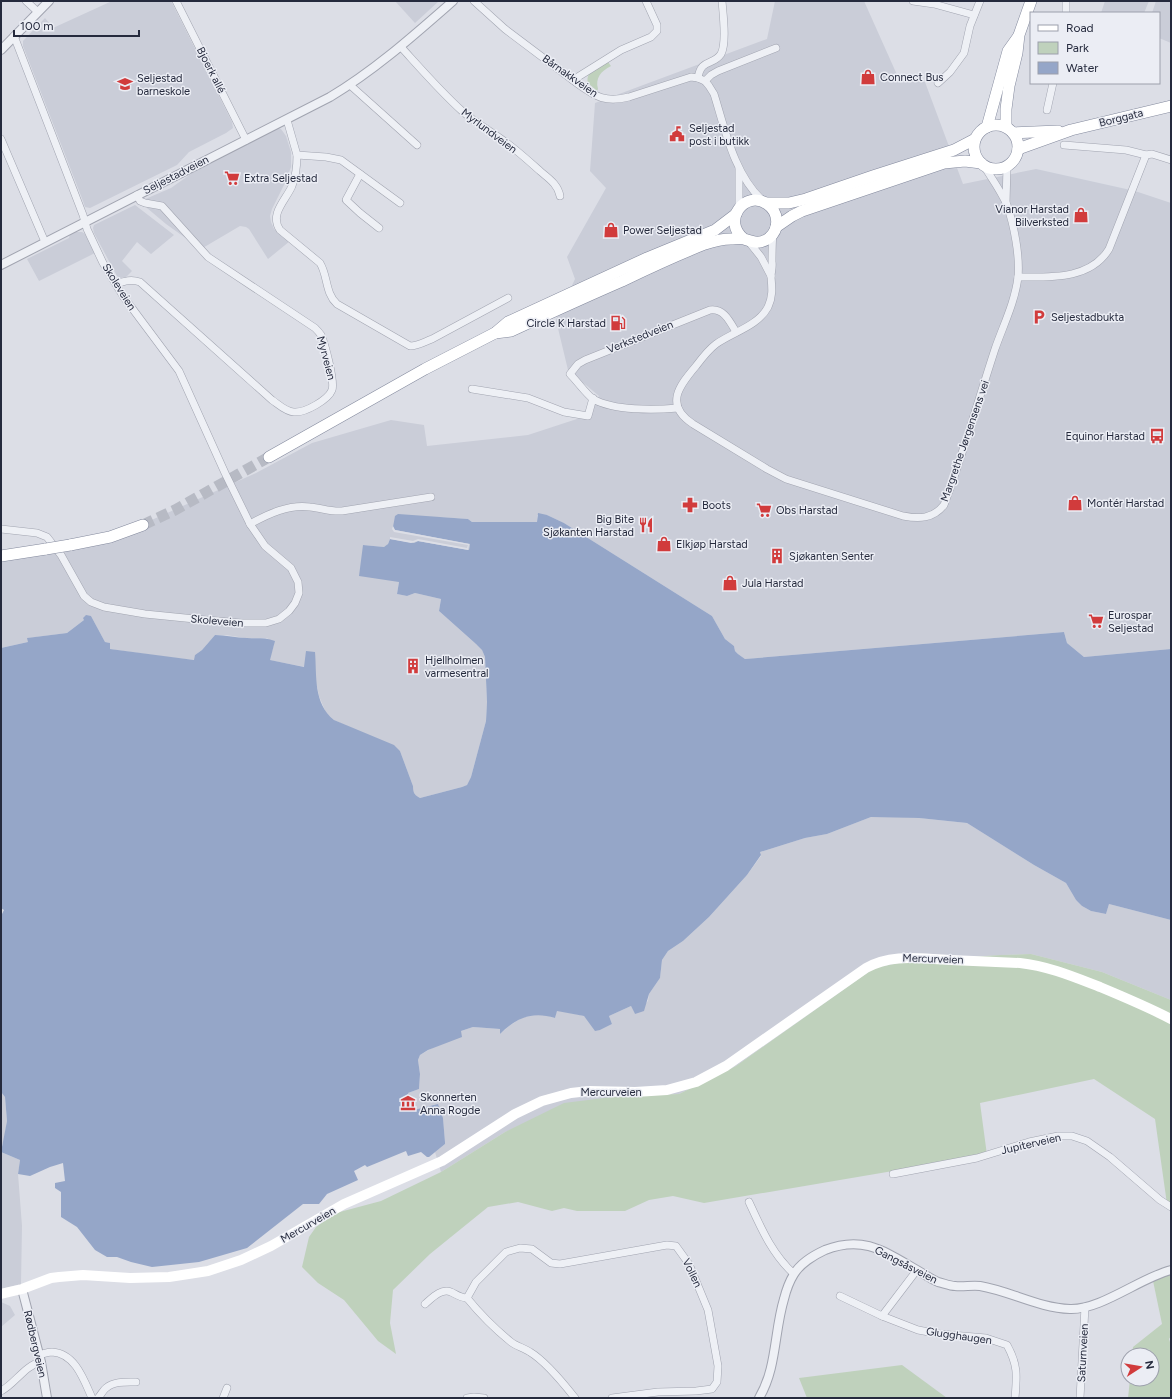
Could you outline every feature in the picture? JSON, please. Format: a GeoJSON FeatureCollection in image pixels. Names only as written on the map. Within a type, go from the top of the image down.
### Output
{"type":"FeatureCollection","features":[{"type":"Feature","properties":{"kind":"highway"},"geometry":{"type":"LineString","coordinates":[[1009,130],[1006,109],[1009,86],[1017,53],[1019,35],[1031,1]]}},
{"type":"Feature","properties":{"kind":"highway"},"geometry":{"type":"LineString","coordinates":[[987,127],[1008,52],[1019,35]]}},
{"type":"Feature","properties":{"kind":"highway","name":"Borggata"},"geometry":{"type":"LineString","coordinates":[[1018,149],[1071,130],[1171,106]]}},
{"type":"Feature","properties":{"kind":"highway"},"geometry":{"type":"LineString","coordinates":[[495,333],[511,331],[657,264],[706,244],[720,240],[746,240],[761,242],[769,238],[775,230],[792,216],[802,211],[944,164],[965,161],[988,168],[998,169],[1007,166],[1015,159],[1018,149],[1017,140],[1009,130],[996,125],[987,127],[978,134],[974,152],[982,165]]}},
{"type":"Feature","properties":{"kind":"highway","name":"Borggata"},"geometry":{"type":"LineString","coordinates":[[1009,130],[1071,130]]}},
{"type":"Feature","properties":{"kind":"highway"},"geometry":{"type":"LineString","coordinates":[[765,203],[789,203],[806,199],[954,150],[976,138]]}},
{"type":"Feature","properties":{"kind":"highway"},"geometry":{"type":"LineString","coordinates":[[269,457],[425,369],[495,333],[508,322],[647,258],[714,230],[749,201],[756,200],[765,203],[772,208],[776,215],[775,230]]}},
{"type":"Feature","properties":{"kind":"highway"},"geometry":{"type":"LineString","coordinates":[[738,211],[734,222],[735,228],[738,234],[746,240]]}},
{"type":"Feature","properties":{"kind":"highway"},"geometry":{"type":"LineString","coordinates":[[1,556],[46,550],[110,537],[143,525]]}},
{"type":"Feature","properties":{"kind":"main road","name":"Mercurveien"},"geometry":{"type":"LineString","coordinates":[[1,1294],[22,1289],[51,1278],[83,1275],[130,1278],[169,1276],[208,1270],[241,1260],[271,1246],[344,1204],[442,1161],[515,1114],[542,1101],[571,1093],[589,1091],[635,1092],[667,1090],[696,1082],[726,1066],[798,1014],[866,968],[874,963],[894,958],[1020,962],[1034,964],[1052,969],[1128,998],[1171,1019]]}},
{"type":"Feature","properties":{"kind":"street"},"geometry":{"type":"LineString","coordinates":[[26,1],[38,12]]}},
{"type":"Feature","properties":{"kind":"street"},"geometry":{"type":"LineString","coordinates":[[1,50],[49,1]]}},
{"type":"Feature","properties":{"kind":"street","name":"Bjoerk allé"},"geometry":{"type":"LineString","coordinates":[[176,1],[246,140]]}},
{"type":"Feature","properties":{"kind":"street","name":"Seljestadveien"},"geometry":{"type":"LineString","coordinates":[[1,265],[287,120],[350,85],[371,71],[401,47],[452,1]]}},
{"type":"Feature","properties":{"kind":"street","name":"Bårnakkveien"},"geometry":{"type":"LineString","coordinates":[[474,1],[505,29],[598,97],[611,100],[629,98],[683,79],[698,78]]}},
{"type":"Feature","properties":{"kind":"street"},"geometry":{"type":"LineString","coordinates":[[573,80],[621,50],[655,34],[658,28],[646,1]]}},
{"type":"Feature","properties":{"kind":"street"},"geometry":{"type":"LineString","coordinates":[[722,1],[723,49],[718,57],[702,66],[699,71],[698,78],[705,81],[710,86],[714,94],[739,169],[751,189],[765,203]]}},
{"type":"Feature","properties":{"kind":"street"},"geometry":{"type":"LineString","coordinates":[[912,1],[934,4],[974,15]]}},
{"type":"Feature","properties":{"kind":"street"},"geometry":{"type":"LineString","coordinates":[[938,83],[950,72],[964,53],[974,15],[980,1]]}},
{"type":"Feature","properties":{"kind":"street"},"geometry":{"type":"LineString","coordinates":[[1066,1],[1066,12]]}},
{"type":"Feature","properties":{"kind":"street","name":"Skoleveien"},"geometry":{"type":"LineString","coordinates":[[1,528],[43,535],[51,542],[61,555],[84,596],[91,602],[104,607],[145,614],[241,624],[266,623],[279,619],[295,603],[299,593],[298,582],[291,568],[265,546],[250,524],[178,371],[123,296],[86,229],[85,222],[14,36]]}},
{"type":"Feature","properties":{"kind":"street","name":"Myrlundveien"},"geometry":{"type":"LineString","coordinates":[[401,47],[460,109],[475,122],[512,147],[528,160],[555,185],[559,190],[560,196]]}},
{"type":"Feature","properties":{"kind":"street"},"geometry":{"type":"LineString","coordinates":[[705,81],[718,71],[776,48]]}},
{"type":"Feature","properties":{"kind":"street"},"geometry":{"type":"LineString","coordinates":[[1047,110],[1053,84]]}},
{"type":"Feature","properties":{"kind":"street"},"geometry":{"type":"LineString","coordinates":[[350,85],[417,145]]}},
{"type":"Feature","properties":{"kind":"street"},"geometry":{"type":"LineString","coordinates":[[287,120],[297,155],[296,174],[292,186],[277,213],[276,224],[280,230],[320,263],[323,268],[329,294],[337,304],[404,343],[412,346],[419,345],[432,339],[508,298]]}},
{"type":"Feature","properties":{"kind":"street"},"geometry":{"type":"LineString","coordinates":[[1,139],[45,242]]}},
{"type":"Feature","properties":{"kind":"street"},"geometry":{"type":"LineString","coordinates":[[1064,145],[1126,150],[1146,155],[1152,154],[1171,160]]}},
{"type":"Feature","properties":{"kind":"street"},"geometry":{"type":"LineString","coordinates":[[297,155],[308,154],[341,160],[400,204]]}},
{"type":"Feature","properties":{"kind":"street"},"geometry":{"type":"LineString","coordinates":[[1018,277],[1064,276],[1087,270],[1100,260],[1111,242],[1146,155]]}},
{"type":"Feature","properties":{"kind":"street","name":"Margrethe Jørgensens vei"},"geometry":{"type":"LineString","coordinates":[[678,408],[684,418],[693,424],[767,469],[786,478],[916,519],[928,517],[939,511],[944,505],[949,491],[1012,302],[1018,277],[1016,243],[1006,205],[996,185],[982,165]]}},
{"type":"Feature","properties":{"kind":"street","name":"Margrethe Jørgensens vei"},"geometry":{"type":"LineString","coordinates":[[1006,205],[1007,166]]}},
{"type":"Feature","properties":{"kind":"street"},"geometry":{"type":"LineString","coordinates":[[738,211],[739,169]]}},
{"type":"Feature","properties":{"kind":"street"},"geometry":{"type":"LineString","coordinates":[[360,174],[346,200],[360,214],[379,228]]}},
{"type":"Feature","properties":{"kind":"street","name":"Myrveien"},"geometry":{"type":"LineString","coordinates":[[116,284],[133,279],[140,282],[272,400],[289,411],[300,412],[307,410],[328,397],[333,384],[332,376],[323,340],[315,328],[208,257],[162,206],[144,203],[140,201],[137,195]]}},
{"type":"Feature","properties":{"kind":"street"},"geometry":{"type":"LineString","coordinates":[[678,408],[676,395],[678,390],[711,348],[759,318],[767,309],[773,292],[771,277],[772,245],[775,230]]}},
{"type":"Feature","properties":{"kind":"street"},"geometry":{"type":"LineString","coordinates":[[746,240],[761,257],[771,277]]}},
{"type":"Feature","properties":{"kind":"street","name":"Verkstedveien"},"geometry":{"type":"LineString","coordinates":[[678,408],[661,410],[622,408],[593,398],[570,374],[578,364],[591,357],[710,310],[717,310],[724,313],[736,332]]}},
{"type":"Feature","properties":{"kind":"street"},"geometry":{"type":"LineString","coordinates":[[472,389],[528,398],[564,412],[588,416],[593,398]]}},
{"type":"Feature","properties":{"kind":"street"},"geometry":{"type":"LineString","coordinates":[[250,524],[285,508],[302,506],[332,511],[342,511],[431,497]]}},
{"type":"Feature","properties":{"kind":"street","name":"Jupiterveien"},"geometry":{"type":"LineString","coordinates":[[893,1174],[970,1160],[1029,1142],[1058,1136],[1072,1136],[1087,1141],[1110,1157],[1160,1200],[1171,1207]]}},
{"type":"Feature","properties":{"kind":"street"},"geometry":{"type":"LineString","coordinates":[[749,1202],[770,1244],[782,1262],[794,1274]]}},
{"type":"Feature","properties":{"kind":"street","name":"Gangsåsveien"},"geometry":{"type":"LineString","coordinates":[[758,1398],[763,1390],[770,1371],[780,1314],[787,1288],[794,1274],[802,1265],[818,1253],[837,1246],[858,1243],[874,1247],[891,1254],[936,1281],[955,1286],[979,1286],[1010,1293],[1039,1303],[1070,1309],[1085,1307],[1106,1299],[1152,1277],[1171,1270]]}},
{"type":"Feature","properties":{"kind":"street","name":"Vollen"},"geometry":{"type":"LineString","coordinates":[[467,1298],[476,1282],[489,1268],[506,1252],[520,1248],[532,1249],[551,1263],[560,1264],[655,1247],[668,1245],[676,1246],[689,1264],[708,1310],[718,1366],[717,1382],[712,1389],[658,1392],[612,1398]]}},
{"type":"Feature","properties":{"kind":"street"},"geometry":{"type":"LineString","coordinates":[[882,1316],[918,1270]]}},
{"type":"Feature","properties":{"kind":"street","name":"Rødbergveien"},"geometry":{"type":"LineString","coordinates":[[22,1289],[40,1358],[47,1398]]}},
{"type":"Feature","properties":{"kind":"street"},"geometry":{"type":"LineString","coordinates":[[425,1304],[436,1294],[444,1291],[450,1292],[462,1298],[467,1298],[474,1307],[512,1343],[538,1358],[575,1398]]}},
{"type":"Feature","properties":{"kind":"street","name":"Glugghaugen"},"geometry":{"type":"LineString","coordinates":[[840,1296],[882,1316],[918,1330],[940,1334],[986,1338],[1006,1345],[1014,1357],[1017,1375],[1015,1398]]}},
{"type":"Feature","properties":{"kind":"street","name":"Saturnveien"},"geometry":{"type":"LineString","coordinates":[[1080,1398],[1085,1307]]}},
{"type":"Feature","properties":{"kind":"street"},"geometry":{"type":"LineString","coordinates":[[1,1391],[10,1385],[40,1358],[51,1352],[61,1354],[71,1360],[80,1371],[92,1398]]}},
{"type":"Feature","properties":{"kind":"street"},"geometry":{"type":"LineString","coordinates":[[98,1398],[106,1388],[113,1384],[122,1382],[136,1382]]}},
{"type":"Feature","properties":{"kind":"street"},"geometry":{"type":"LineString","coordinates":[[223,1398],[227,1388]]}},
{"type":"Feature","properties":{"kind":"street"},"geometry":{"type":"LineString","coordinates":[[467,1398],[484,1398]]}},
{"type":"Feature","properties":{"kind":"shaded area","name":"Seljestad barneskole"},"geometry":{"type":"Polygon","coordinates":[[[112,1],[171,1],[232,122],[233,128],[189,152],[177,165],[90,208],[85,207],[23,46],[23,41],[45,18],[53,28],[112,1]]]}},
{"type":"Feature","properties":{"kind":"shaded area"},"geometry":{"type":"Polygon","coordinates":[[[395,1],[439,1],[415,23],[395,1]]]}},
{"type":"Feature","properties":{"kind":"shaded area"},"geometry":{"type":"Polygon","coordinates":[[[775,1],[864,1],[898,77],[925,82],[963,184],[1036,169],[1135,191],[1171,203],[1171,649],[1084,657],[1067,643],[1064,632],[745,659],[735,651],[734,646],[725,639],[712,616],[564,523],[547,515],[537,515],[537,522],[472,522],[468,519],[439,517],[395,530],[470,544],[469,550],[418,541],[414,543],[390,539],[387,546],[384,547],[363,545],[399,582],[397,594],[407,596],[415,593],[441,599],[439,611],[482,650],[485,657],[487,702],[486,721],[471,777],[467,785],[420,798],[413,792],[413,786],[400,751],[334,720],[326,713],[319,696],[317,686],[305,667],[269,660],[274,645],[267,638],[245,638],[215,635],[202,650],[195,655],[195,660],[174,658],[109,649],[110,643],[105,642],[91,616],[67,633],[28,638],[28,642],[1,648],[1,557],[78,542],[145,523],[256,473],[312,443],[391,420],[424,425],[427,446],[528,435],[586,416],[599,396],[568,370],[556,320],[575,279],[567,257],[606,188],[590,171],[595,103],[767,39],[775,1]]]}},
{"type":"Feature","properties":{"kind":"shaded area"},"geometry":{"type":"Polygon","coordinates":[[[1105,1],[1149,1],[1144,12],[1101,12],[1105,1]]]}},
{"type":"Feature","properties":{"kind":"shaded area"},"geometry":{"type":"Polygon","coordinates":[[[1156,1],[1171,1],[1171,43],[1160,38],[1160,12],[1152,12],[1156,1]]]}},
{"type":"Feature","properties":{"kind":"shaded area"},"geometry":{"type":"Polygon","coordinates":[[[278,128],[281,129],[286,136],[291,152],[291,167],[270,216],[274,229],[290,241],[268,259],[249,229],[246,227],[240,226],[201,249],[166,224],[147,208],[143,200],[171,188],[202,166],[278,128]]]}},
{"type":"Feature","properties":{"kind":"shaded area"},"geometry":{"type":"Polygon","coordinates":[[[135,205],[174,235],[151,254],[137,242],[122,261],[132,271],[126,277],[121,278],[117,276],[94,233],[93,228],[94,225],[135,205]]]}},
{"type":"Feature","properties":{"kind":"shaded area"},"geometry":{"type":"Polygon","coordinates":[[[82,232],[85,234],[95,253],[39,281],[27,259],[69,238],[70,234],[82,232]]]}},
{"type":"Feature","properties":{"kind":"shaded area"},"geometry":{"type":"Polygon","coordinates":[[[887,816],[967,823],[1066,883],[1076,900],[1082,906],[1091,911],[1106,914],[1109,904],[1171,920],[1171,1000],[1102,972],[1031,954],[908,961],[874,968],[736,1066],[679,1094],[612,1097],[505,1132],[441,1172],[435,1152],[445,1144],[445,1142],[443,1118],[438,1105],[414,1111],[408,1093],[419,1089],[420,1074],[418,1060],[420,1055],[461,1031],[473,1027],[500,1029],[500,1034],[523,1017],[544,1014],[555,1018],[557,1010],[584,1016],[600,1030],[612,1024],[609,1016],[631,1006],[635,1014],[648,1001],[649,994],[660,978],[662,960],[668,951],[683,941],[709,917],[747,875],[761,856],[760,852],[805,838],[827,834],[871,817],[887,816]]]}},
{"type":"Feature","properties":{"kind":"shaded area"},"geometry":{"type":"Polygon","coordinates":[[[1,1092],[5,1097],[7,1121],[1,1148],[1,1092]]]}},
{"type":"Feature","properties":{"kind":"shaded area"},"geometry":{"type":"Polygon","coordinates":[[[1,1152],[20,1160],[18,1174],[22,1226],[21,1284],[1,1289],[1,1152]]]}},
{"type":"Feature","properties":{"kind":"shaded area"},"geometry":{"type":"Polygon","coordinates":[[[1,1302],[10,1306],[15,1315],[1,1327],[1,1302]]]}},
{"type":"Feature","properties":{"kind":"green space"},"geometry":{"type":"Polygon","coordinates":[[[608,62],[611,66],[604,70],[598,78],[597,91],[588,83],[589,75],[591,72],[608,62]]]}},
{"type":"Feature","properties":{"kind":"green space"},"geometry":{"type":"Polygon","coordinates":[[[1031,954],[1102,972],[1171,1000],[1171,1205],[1167,1204],[1155,1119],[1094,1079],[980,1103],[987,1155],[704,1203],[673,1196],[649,1200],[625,1211],[577,1211],[564,1208],[552,1211],[518,1202],[488,1207],[430,1254],[393,1290],[390,1323],[396,1354],[378,1341],[344,1300],[318,1283],[302,1267],[309,1237],[316,1227],[336,1213],[381,1201],[441,1172],[505,1132],[564,1103],[612,1097],[679,1094],[736,1066],[874,968],[908,961],[1031,954]]]}},
{"type":"Feature","properties":{"kind":"green space"},"geometry":{"type":"Polygon","coordinates":[[[1171,1272],[1171,1336],[1169,1339],[1171,1345],[1171,1398],[1128,1398],[1129,1387],[1160,1387],[1160,1347],[1133,1347],[1162,1324],[1152,1276],[1171,1272]]]}},
{"type":"Feature","properties":{"kind":"green space"},"geometry":{"type":"Polygon","coordinates":[[[902,1365],[947,1398],[807,1398],[799,1378],[902,1365]]]}},
{"type":"Feature","properties":{"kind":"water"},"geometry":{"type":"Polygon","coordinates":[[[538,513],[547,515],[564,523],[712,616],[725,639],[734,646],[735,651],[738,654],[745,659],[1064,632],[1067,643],[1084,657],[1171,649],[1171,920],[1109,904],[1106,914],[1091,911],[1082,906],[1076,900],[1066,883],[967,823],[919,818],[871,817],[827,834],[805,838],[760,852],[761,855],[747,875],[709,917],[683,941],[668,951],[662,960],[660,978],[649,994],[644,1011],[635,1014],[631,1006],[609,1016],[612,1024],[595,1031],[584,1016],[557,1011],[555,1018],[539,1015],[525,1017],[506,1028],[500,1034],[500,1029],[473,1027],[461,1031],[462,1037],[428,1050],[420,1055],[418,1060],[420,1074],[419,1089],[408,1093],[414,1110],[438,1104],[443,1118],[445,1144],[429,1157],[421,1152],[408,1156],[406,1151],[367,1167],[365,1165],[354,1171],[358,1180],[327,1194],[319,1204],[303,1204],[247,1248],[199,1262],[152,1267],[117,1257],[107,1257],[95,1250],[77,1227],[61,1217],[61,1192],[55,1188],[55,1183],[65,1181],[63,1163],[30,1176],[18,1174],[20,1160],[1,1152],[7,1121],[5,1097],[1,1092],[1,916],[4,910],[1,908],[1,648],[28,642],[27,638],[67,633],[84,620],[83,618],[86,615],[91,616],[105,642],[110,643],[110,649],[194,660],[195,655],[202,650],[215,635],[223,635],[275,641],[270,660],[304,667],[306,651],[315,652],[317,689],[322,706],[327,713],[334,720],[394,745],[400,751],[413,786],[414,793],[420,798],[467,785],[471,777],[486,721],[487,702],[485,657],[482,650],[476,644],[439,611],[441,599],[415,593],[407,596],[397,594],[399,582],[359,576],[363,545],[384,547],[388,544],[390,539],[414,543],[418,541],[469,550],[470,544],[395,530],[393,527],[395,516],[398,514],[468,519],[472,522],[537,522],[538,513]]]}},
{"type":"Feature","properties":{"kind":"pier"},"geometry":{"type":"Polygon","coordinates":[[[393,526],[395,530],[469,544],[468,550],[418,541],[411,543],[390,539],[390,537],[413,541],[418,539],[467,548],[468,545],[394,532],[392,529],[393,526]]]}},
{"type":"Feature","properties":{"kind":"tunnel"},"geometry":{"type":"LineString","coordinates":[[143,525],[175,510],[269,457]]}},
{"type":"Feature","properties":{"kind":"place","name":"Connect Bus"},"geometry":{"type":"Point","coordinates":[868,77]}},
{"type":"Feature","properties":{"kind":"place","name":"Seljestad barneskole"},"geometry":{"type":"Point","coordinates":[125,84]}},
{"type":"Feature","properties":{"kind":"place","name":"Seljestad post i butikk"},"geometry":{"type":"Point","coordinates":[677,134]}},
{"type":"Feature","properties":{"kind":"place","name":"Extra Seljestad"},"geometry":{"type":"Point","coordinates":[232,178]}},
{"type":"Feature","properties":{"kind":"place","name":"Vianor Harstad Bilverksted"},"geometry":{"type":"Point","coordinates":[1081,215]}},
{"type":"Feature","properties":{"kind":"place","name":"Power Seljestad"},"geometry":{"type":"Point","coordinates":[611,230]}},
{"type":"Feature","properties":{"kind":"place","name":"Seljestadbukta"},"geometry":{"type":"Point","coordinates":[1039,317]}},
{"type":"Feature","properties":{"kind":"place","name":"Circle K Harstad"},"geometry":{"type":"Point","coordinates":[618,323]}},
{"type":"Feature","properties":{"kind":"place","name":"Equinor Harstad"},"geometry":{"type":"Point","coordinates":[1157,436]}},
{"type":"Feature","properties":{"kind":"place","name":"Montér Harstad"},"geometry":{"type":"Point","coordinates":[1075,503]}},
{"type":"Feature","properties":{"kind":"place","name":"Boots"},"geometry":{"type":"Point","coordinates":[690,505]}},
{"type":"Feature","properties":{"kind":"place","name":"Obs Harstad"},"geometry":{"type":"Point","coordinates":[764,510]}},
{"type":"Feature","properties":{"kind":"place","name":"Big Bite Sjøkanten Harstad"},"geometry":{"type":"Point","coordinates":[646,525]}},
{"type":"Feature","properties":{"kind":"place","name":"Elkjøp Harstad"},"geometry":{"type":"Point","coordinates":[664,544]}},
{"type":"Feature","properties":{"kind":"place","name":"Sjøkanten Senter"},"geometry":{"type":"Point","coordinates":[777,556]}},
{"type":"Feature","properties":{"kind":"place","name":"Jula Harstad"},"geometry":{"type":"Point","coordinates":[730,583]}},
{"type":"Feature","properties":{"kind":"place","name":"Eurospar Seljestad"},"geometry":{"type":"Point","coordinates":[1096,621]}},
{"type":"Feature","properties":{"kind":"place","name":"Hjellholmen varmesentral"},"geometry":{"type":"Point","coordinates":[413,666]}},
{"type":"Feature","properties":{"kind":"place","name":"Skonnerten Anna Rogde"},"geometry":{"type":"Point","coordinates":[408,1103]}}]}
